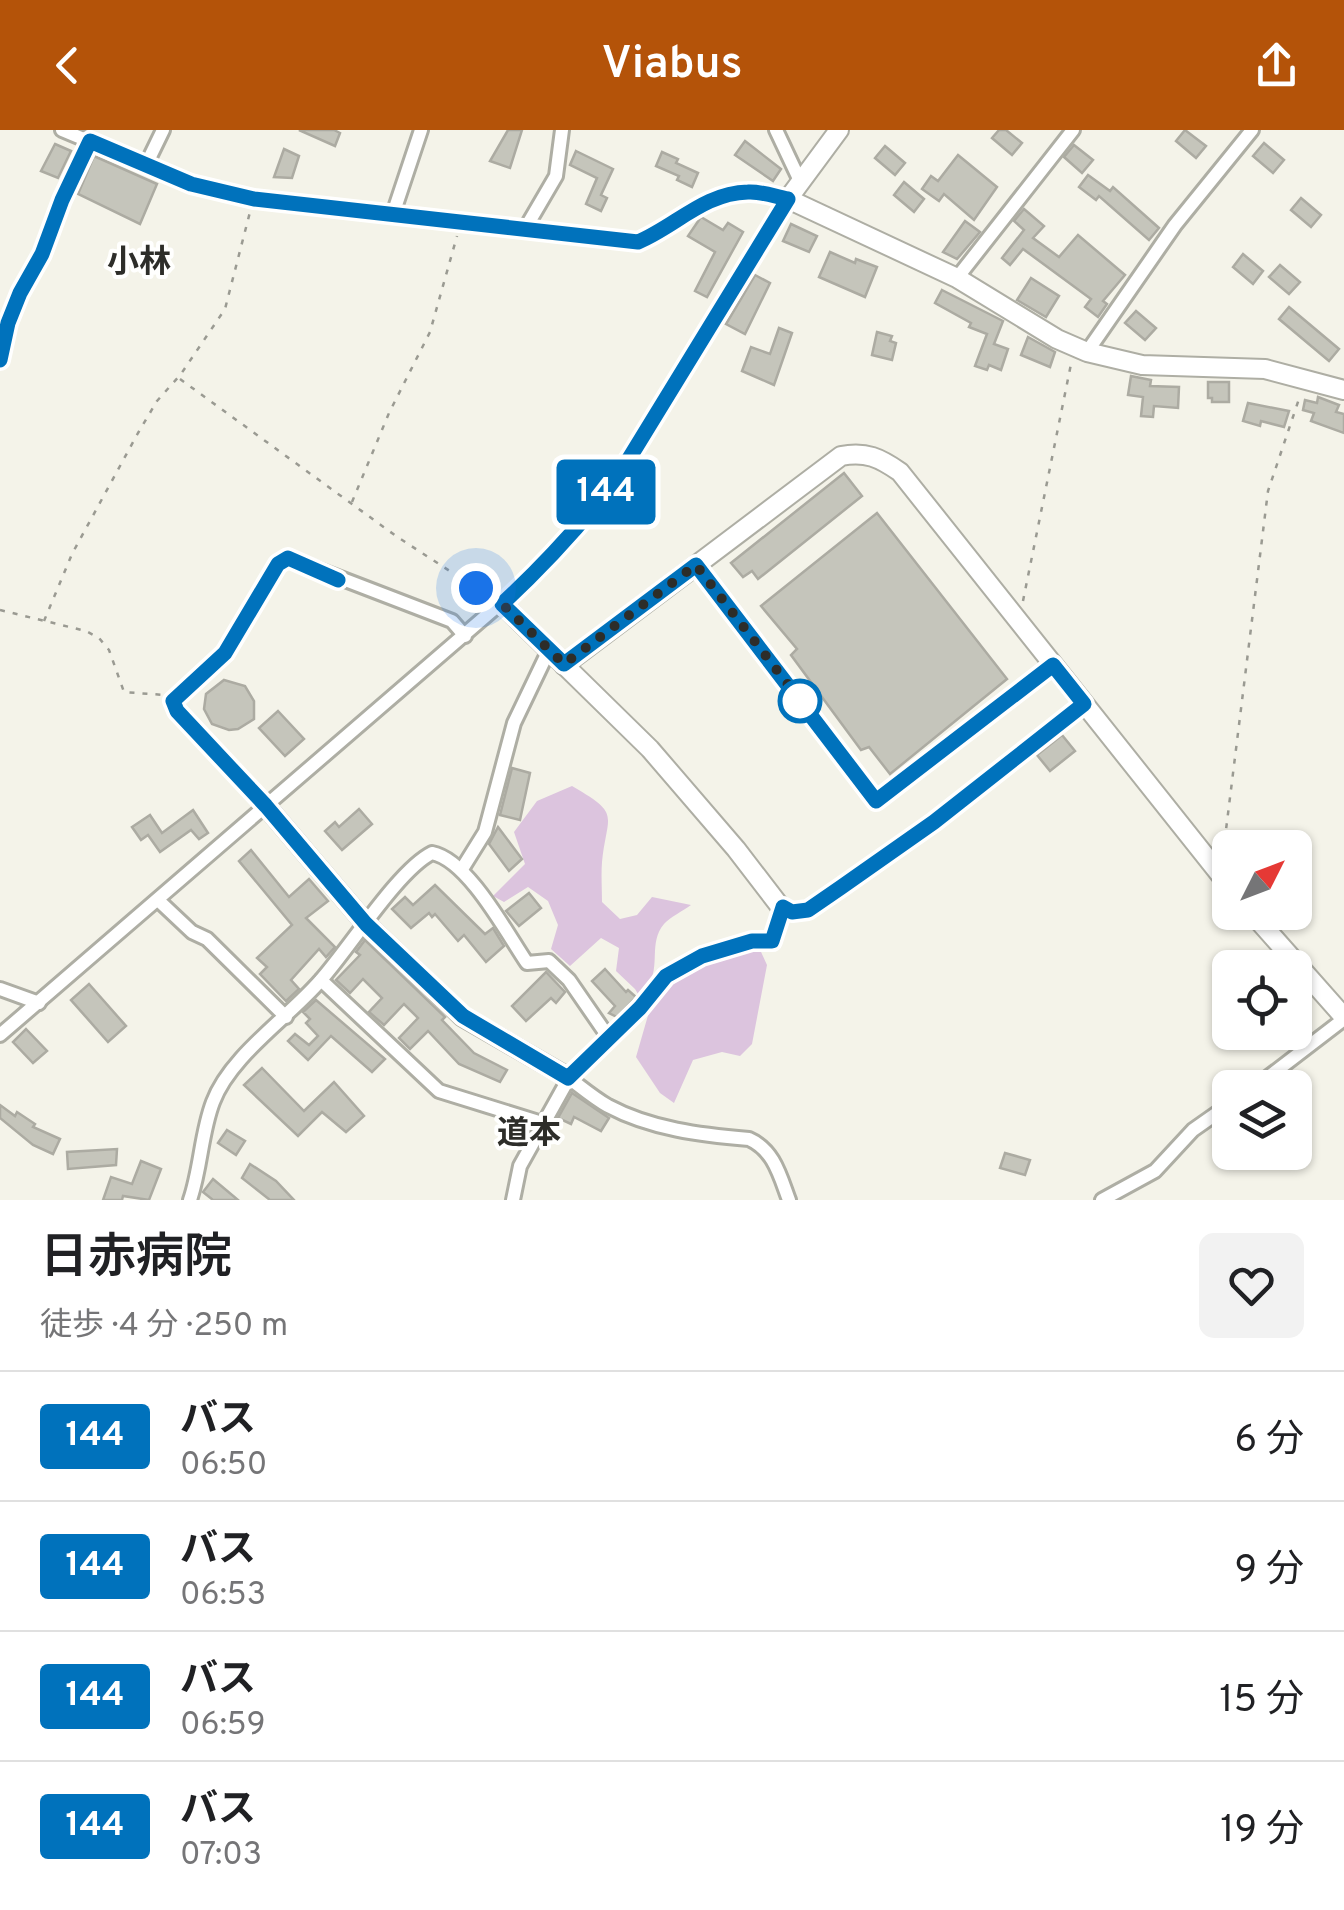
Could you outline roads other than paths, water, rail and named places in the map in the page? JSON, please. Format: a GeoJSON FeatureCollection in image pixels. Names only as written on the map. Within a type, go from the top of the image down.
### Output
{"type":"FeatureCollection","features":[{"type":"Feature","properties":{"kind":"street"},"geometry":{"type":"LineString","coordinates":[[62,130],[191,184],[254,199],[638,242],[662,232],[708,200],[751,191],[788,199],[956,278],[1081,350],[1142,364],[1265,369],[1344,390]]}},
{"type":"Feature","properties":{"kind":"street"},"geometry":{"type":"LineString","coordinates":[[146,165],[163,130]]}},
{"type":"Feature","properties":{"kind":"street"},"geometry":{"type":"LineString","coordinates":[[394,214],[420,130]]}},
{"type":"Feature","properties":{"kind":"street"},"geometry":{"type":"LineString","coordinates":[[525,229],[556,176],[562,130]]}},
{"type":"Feature","properties":{"kind":"street"},"geometry":{"type":"LineString","coordinates":[[776,130],[801,183]]}},
{"type":"Feature","properties":{"kind":"street"},"geometry":{"type":"LineString","coordinates":[[0,1036],[538,572],[619,475],[788,199],[839,130]]}},
{"type":"Feature","properties":{"kind":"street"},"geometry":{"type":"LineString","coordinates":[[956,278],[1073,130]]}},
{"type":"Feature","properties":{"kind":"street"},"geometry":{"type":"LineString","coordinates":[[1081,350],[1252,130]]}},
{"type":"Feature","properties":{"kind":"street"},"geometry":{"type":"LineString","coordinates":[[0,360],[20,293],[42,254],[90,141]]}},
{"type":"Feature","properties":{"kind":"street"},"geometry":{"type":"LineString","coordinates":[[564,664],[841,456],[876,456],[900,472],[1212,864]]}},
{"type":"Feature","properties":{"kind":"street"},"geometry":{"type":"LineString","coordinates":[[465,636],[452,621],[288,558],[278,564],[225,653],[173,701],[177,711],[266,806],[366,924],[463,1016],[608,1106],[662,1127],[749,1139],[760,1144],[773,1160],[789,1200]]}},
{"type":"Feature","properties":{"kind":"street"},"geometry":{"type":"LineString","coordinates":[[502,604],[650,749],[781,906],[792,912],[808,910],[934,822],[1084,704]]}},
{"type":"Feature","properties":{"kind":"street"},"geometry":{"type":"LineString","coordinates":[[462,869],[485,832],[514,724],[549,650]]}},
{"type":"Feature","properties":{"kind":"street"},"geometry":{"type":"LineString","coordinates":[[190,1200],[212,1102],[232,1069],[321,980],[432,853],[446,856],[462,869],[527,963],[549,960],[569,980],[610,1038]]}},
{"type":"Feature","properties":{"kind":"street"},"geometry":{"type":"LineString","coordinates":[[158,900],[192,932],[207,938],[286,1017]]}},
{"type":"Feature","properties":{"kind":"street"},"geometry":{"type":"LineString","coordinates":[[513,1200],[520,1166],[568,1078],[640,1008],[666,976],[702,956],[752,941],[772,941],[781,906]]}},
{"type":"Feature","properties":{"kind":"street"},"geometry":{"type":"LineString","coordinates":[[1268,930],[1344,1018],[1277,1070]]}},
{"type":"Feature","properties":{"kind":"street"},"geometry":{"type":"LineString","coordinates":[[321,980],[439,1091],[542,1123]]}},
{"type":"Feature","properties":{"kind":"street"},"geometry":{"type":"LineString","coordinates":[[0,990],[39,1003]]}},
{"type":"Feature","properties":{"kind":"street"},"geometry":{"type":"LineString","coordinates":[[1102,1200],[1155,1172],[1192,1130],[1212,1116]]}},
{"type":"Feature","properties":{"kind":"lane"},"geometry":{"type":"LineString","coordinates":[[696,565],[876,801],[1053,665]]}},
{"type":"Feature","properties":{"kind":"district","name":"小林"},"geometry":{"type":"Point","coordinates":[139,261]}},
{"type":"Feature","properties":{"kind":"district","name":"道本"},"geometry":{"type":"Point","coordinates":[529,1132]}}]}
